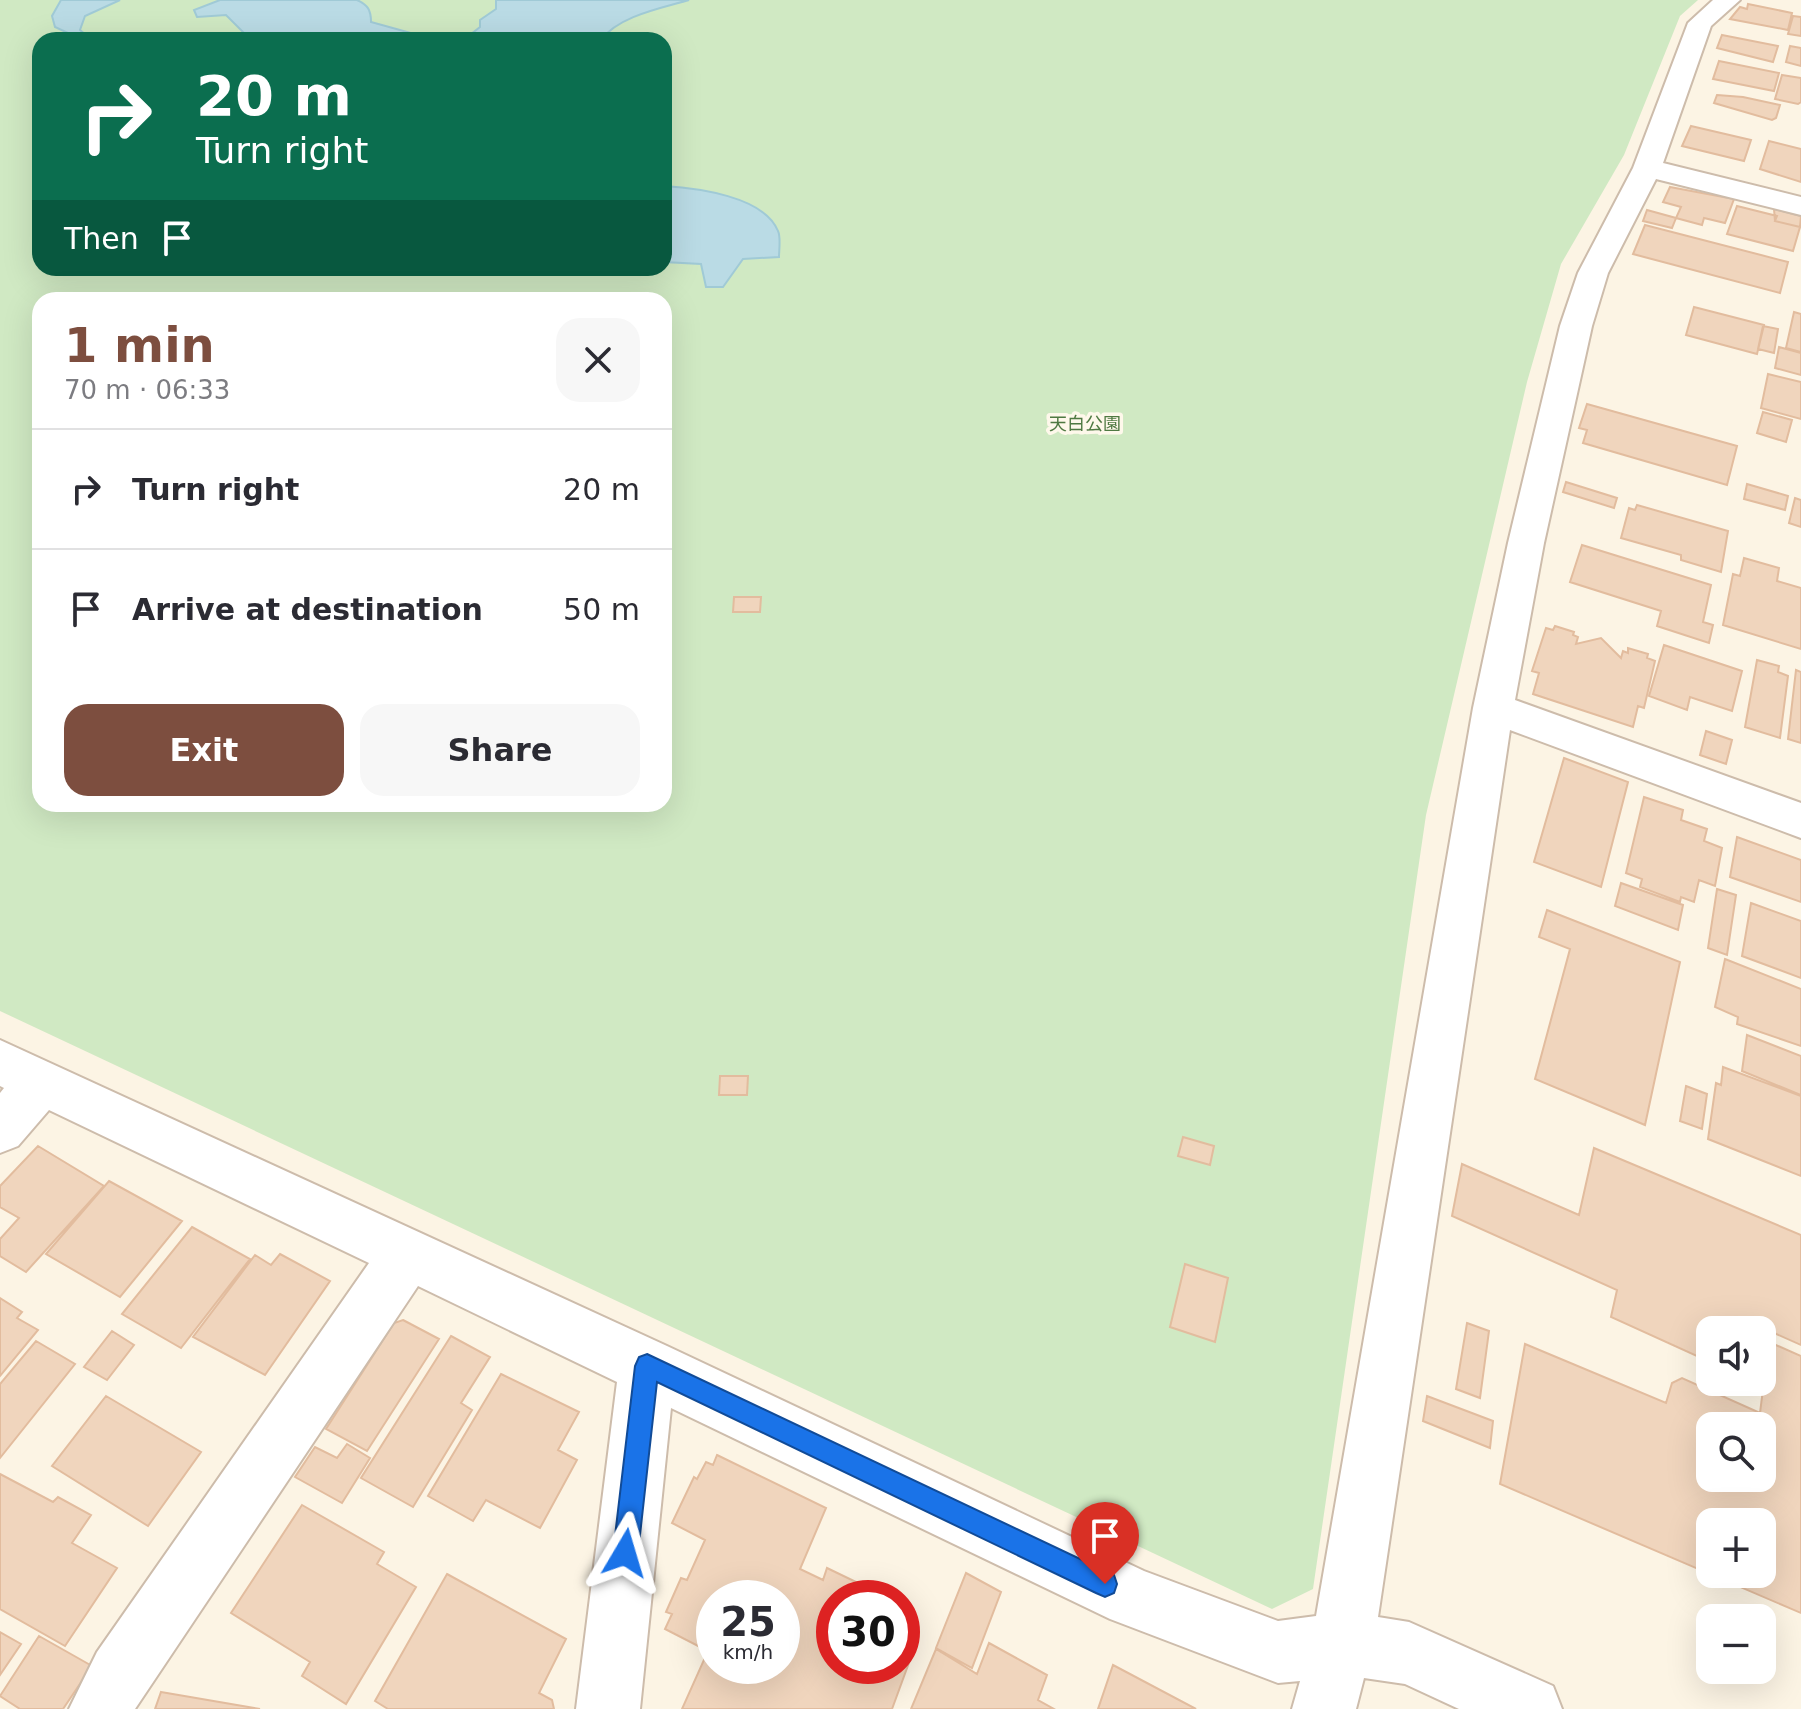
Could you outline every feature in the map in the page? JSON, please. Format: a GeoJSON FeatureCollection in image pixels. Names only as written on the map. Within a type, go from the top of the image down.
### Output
{"type":"FeatureCollection","features":[{"type":"Feature","properties":{"kind":"street"},"geometry":{"type":"LineString","coordinates":[[1324,1709],[1342,1644],[1424,1160],[1465,871],[1493,708],[1526,543],[1576,326],[1593,273],[1647,168],[1700,23],[1728,0]]}},
{"type":"Feature","properties":{"kind":"street"},"geometry":{"type":"LineString","coordinates":[[1647,168],[1801,206]]}},
{"type":"Feature","properties":{"kind":"street"},"geometry":{"type":"LineString","coordinates":[[1493,708],[1801,821]]}},
{"type":"Feature","properties":{"kind":"street"},"geometry":{"type":"LineString","coordinates":[[0,1129],[21,1072],[1132,1597],[1278,1652],[1342,1644],[1409,1653],[1530,1709]]}},
{"type":"Feature","properties":{"kind":"street"},"geometry":{"type":"LineString","coordinates":[[101,1709],[119,1674],[408,1254]]}},
{"type":"Feature","properties":{"kind":"street"},"geometry":{"type":"LineString","coordinates":[[608,1709],[647,1366]]}},
{"type":"Feature","properties":{"kind":"green space","name":"天白公園"},"geometry":{"type":"Polygon","coordinates":[[[0,0],[1698,0],[1680,16],[1624,155],[1561,264],[1527,382],[1426,815],[1313,1589],[1272,1609],[0,1011],[0,0]]]}},
{"type":"Feature","properties":{"kind":"water"},"geometry":{"type":"Polygon","coordinates":[[[61,0],[120,0],[85,16],[80,30],[82,32],[66,32],[55,27],[52,16],[61,0]]]}},
{"type":"Feature","properties":{"kind":"water"},"geometry":{"type":"Polygon","coordinates":[[[220,0],[357,0],[368,8],[371,22],[407,32],[243,32],[226,15],[197,17],[194,10],[220,0]]]}},
{"type":"Feature","properties":{"kind":"water"},"geometry":{"type":"Polygon","coordinates":[[[496,0],[689,0],[629,19],[609,32],[474,32],[480,27],[480,20],[496,9],[496,0]]]}},
{"type":"Feature","properties":{"kind":"water"},"geometry":{"type":"Polygon","coordinates":[[[672,187],[710,192],[744,202],[759,209],[778,231],[779,257],[743,259],[723,287],[706,287],[701,264],[672,262],[672,187]]]}},
{"type":"Feature","properties":{"kind":"building"},"geometry":{"type":"Polygon","coordinates":[[[1748,4],[1792,13],[1788,30],[1730,19],[1740,7],[1747,9],[1748,4]]]}},
{"type":"Feature","properties":{"kind":"building"},"geometry":{"type":"Polygon","coordinates":[[[1793,16],[1801,17],[1801,36],[1788,34],[1793,16]]]}},
{"type":"Feature","properties":{"kind":"building"},"geometry":{"type":"Polygon","coordinates":[[[1722,35],[1778,46],[1773,62],[1717,48],[1722,35]]]}},
{"type":"Feature","properties":{"kind":"building"},"geometry":{"type":"Polygon","coordinates":[[[1790,46],[1801,48],[1801,66],[1786,62],[1790,46]]]}},
{"type":"Feature","properties":{"kind":"building"},"geometry":{"type":"Polygon","coordinates":[[[1719,61],[1779,73],[1774,91],[1713,79],[1719,61]]]}},
{"type":"Feature","properties":{"kind":"building"},"geometry":{"type":"Polygon","coordinates":[[[1782,75],[1801,78],[1801,102],[1798,104],[1775,99],[1782,75]]]}},
{"type":"Feature","properties":{"kind":"building"},"geometry":{"type":"Polygon","coordinates":[[[1717,95],[1780,105],[1776,118],[1772,120],[1714,103],[1717,95]]]}},
{"type":"Feature","properties":{"kind":"building"},"geometry":{"type":"Polygon","coordinates":[[[1691,126],[1751,140],[1744,161],[1682,146],[1691,126]]]}},
{"type":"Feature","properties":{"kind":"building"},"geometry":{"type":"Polygon","coordinates":[[[1769,141],[1801,149],[1801,182],[1760,169],[1769,141]]]}},
{"type":"Feature","properties":{"kind":"building"},"geometry":{"type":"Polygon","coordinates":[[[1670,187],[1734,199],[1725,223],[1704,218],[1702,225],[1676,218],[1681,207],[1663,202],[1670,187]]]}},
{"type":"Feature","properties":{"kind":"building"},"geometry":{"type":"Polygon","coordinates":[[[1737,206],[1777,216],[1775,221],[1800,227],[1793,251],[1727,234],[1737,206]]]}},
{"type":"Feature","properties":{"kind":"building"},"geometry":{"type":"Polygon","coordinates":[[[1774,209],[1801,216],[1800,227],[1775,221],[1774,209]]]}},
{"type":"Feature","properties":{"kind":"building"},"geometry":{"type":"Polygon","coordinates":[[[1647,210],[1676,218],[1672,228],[1643,221],[1647,210]]]}},
{"type":"Feature","properties":{"kind":"building"},"geometry":{"type":"Polygon","coordinates":[[[1645,225],[1788,262],[1780,293],[1633,254],[1645,225]]]}},
{"type":"Feature","properties":{"kind":"building"},"geometry":{"type":"Polygon","coordinates":[[[1694,307],[1764,325],[1757,354],[1686,335],[1694,307]]]}},
{"type":"Feature","properties":{"kind":"building"},"geometry":{"type":"Polygon","coordinates":[[[1794,312],[1801,314],[1801,352],[1786,348],[1794,312]]]}},
{"type":"Feature","properties":{"kind":"building"},"geometry":{"type":"Polygon","coordinates":[[[1763,326],[1778,329],[1774,353],[1758,349],[1763,326]]]}},
{"type":"Feature","properties":{"kind":"building"},"geometry":{"type":"Polygon","coordinates":[[[1779,347],[1801,353],[1801,375],[1775,368],[1779,347]]]}},
{"type":"Feature","properties":{"kind":"building"},"geometry":{"type":"Polygon","coordinates":[[[1768,374],[1801,382],[1801,419],[1761,408],[1768,374]]]}},
{"type":"Feature","properties":{"kind":"building"},"geometry":{"type":"Polygon","coordinates":[[[1587,404],[1737,446],[1727,485],[1583,443],[1587,430],[1579,428],[1587,404]]]}},
{"type":"Feature","properties":{"kind":"building"},"geometry":{"type":"Polygon","coordinates":[[[1763,412],[1792,420],[1786,442],[1757,433],[1763,412]]]}},
{"type":"Feature","properties":{"kind":"building"},"geometry":{"type":"Polygon","coordinates":[[[1566,482],[1617,498],[1614,508],[1563,492],[1566,482]]]}},
{"type":"Feature","properties":{"kind":"building"},"geometry":{"type":"Polygon","coordinates":[[[1747,484],[1788,496],[1785,510],[1744,499],[1747,484]]]}},
{"type":"Feature","properties":{"kind":"building"},"geometry":{"type":"Polygon","coordinates":[[[1795,498],[1801,500],[1801,527],[1789,523],[1795,498]]]}},
{"type":"Feature","properties":{"kind":"building"},"geometry":{"type":"Polygon","coordinates":[[[1637,505],[1728,531],[1721,572],[1681,560],[1681,555],[1621,538],[1629,508],[1635,510],[1637,505]]]}},
{"type":"Feature","properties":{"kind":"building"},"geometry":{"type":"Polygon","coordinates":[[[1582,545],[1711,585],[1703,622],[1713,625],[1709,643],[1657,626],[1661,611],[1570,582],[1582,545]]]}},
{"type":"Feature","properties":{"kind":"building"},"geometry":{"type":"Polygon","coordinates":[[[1744,558],[1779,568],[1777,581],[1801,588],[1801,649],[1723,625],[1733,574],[1740,576],[1744,558]]]}},
{"type":"Feature","properties":{"kind":"building"},"geometry":{"type":"Polygon","coordinates":[[[734,597],[761,597],[760,612],[733,612],[734,597]]]}},
{"type":"Feature","properties":{"kind":"building"},"geometry":{"type":"Polygon","coordinates":[[[1555,626],[1574,632],[1573,635],[1578,637],[1576,644],[1601,638],[1621,658],[1623,651],[1628,653],[1628,648],[1648,654],[1647,658],[1655,661],[1644,708],[1638,706],[1633,727],[1533,694],[1539,673],[1532,671],[1546,628],[1553,630],[1555,626]]]}},
{"type":"Feature","properties":{"kind":"building"},"geometry":{"type":"Polygon","coordinates":[[[1664,645],[1742,671],[1732,711],[1690,697],[1687,710],[1649,696],[1664,645]]]}},
{"type":"Feature","properties":{"kind":"building"},"geometry":{"type":"Polygon","coordinates":[[[1757,660],[1779,666],[1778,672],[1788,676],[1780,738],[1745,727],[1757,660]]]}},
{"type":"Feature","properties":{"kind":"building"},"geometry":{"type":"Polygon","coordinates":[[[1796,670],[1801,672],[1801,743],[1788,739],[1796,670]]]}},
{"type":"Feature","properties":{"kind":"building"},"geometry":{"type":"Polygon","coordinates":[[[1706,731],[1732,740],[1726,764],[1700,755],[1706,731]]]}},
{"type":"Feature","properties":{"kind":"building"},"geometry":{"type":"Polygon","coordinates":[[[1564,758],[1628,782],[1601,887],[1534,862],[1564,758]]]}},
{"type":"Feature","properties":{"kind":"building"},"geometry":{"type":"Polygon","coordinates":[[[1644,797],[1683,810],[1681,820],[1707,829],[1704,841],[1722,848],[1715,886],[1699,880],[1694,902],[1681,897],[1680,902],[1640,887],[1642,879],[1626,873],[1644,797]]]}},
{"type":"Feature","properties":{"kind":"building"},"geometry":{"type":"Polygon","coordinates":[[[1737,837],[1801,860],[1801,902],[1730,877],[1737,837]]]}},
{"type":"Feature","properties":{"kind":"building"},"geometry":{"type":"Polygon","coordinates":[[[1621,883],[1683,905],[1678,930],[1615,906],[1621,883]]]}},
{"type":"Feature","properties":{"kind":"building"},"geometry":{"type":"Polygon","coordinates":[[[1717,889],[1736,895],[1727,955],[1708,948],[1717,889]]]}},
{"type":"Feature","properties":{"kind":"building"},"geometry":{"type":"Polygon","coordinates":[[[1751,903],[1801,921],[1801,978],[1742,956],[1751,903]]]}},
{"type":"Feature","properties":{"kind":"building"},"geometry":{"type":"Polygon","coordinates":[[[1547,910],[1680,962],[1645,1125],[1535,1079],[1570,949],[1539,937],[1547,910]]]}},
{"type":"Feature","properties":{"kind":"building"},"geometry":{"type":"Polygon","coordinates":[[[1725,959],[1801,989],[1801,1046],[1737,1024],[1738,1017],[1715,1007],[1725,959]]]}},
{"type":"Feature","properties":{"kind":"building"},"geometry":{"type":"Polygon","coordinates":[[[1747,1035],[1801,1056],[1801,1095],[1742,1071],[1747,1035]]]}},
{"type":"Feature","properties":{"kind":"building"},"geometry":{"type":"Polygon","coordinates":[[[1723,1067],[1801,1096],[1801,1176],[1708,1139],[1716,1083],[1721,1085],[1723,1067]]]}},
{"type":"Feature","properties":{"kind":"building"},"geometry":{"type":"Polygon","coordinates":[[[720,1076],[748,1076],[747,1095],[719,1095],[720,1076]]]}},
{"type":"Feature","properties":{"kind":"building"},"geometry":{"type":"Polygon","coordinates":[[[1686,1086],[1707,1094],[1702,1129],[1680,1121],[1686,1086]]]}},
{"type":"Feature","properties":{"kind":"building"},"geometry":{"type":"Polygon","coordinates":[[[1183,1137],[1214,1146],[1210,1165],[1178,1156],[1183,1137]]]}},
{"type":"Feature","properties":{"kind":"building"},"geometry":{"type":"Polygon","coordinates":[[[38,1146],[104,1186],[26,1272],[0,1256],[0,1239],[19,1218],[0,1207],[0,1186],[38,1146]]]}},
{"type":"Feature","properties":{"kind":"building"},"geometry":{"type":"Polygon","coordinates":[[[1594,1148],[1801,1235],[1801,1345],[1776,1334],[1776,1316],[1696,1316],[1696,1356],[1611,1317],[1617,1290],[1452,1216],[1462,1164],[1579,1215],[1594,1148]]]}},
{"type":"Feature","properties":{"kind":"building"},"geometry":{"type":"Polygon","coordinates":[[[109,1181],[182,1221],[120,1297],[46,1254],[109,1181]]]}},
{"type":"Feature","properties":{"kind":"building"},"geometry":{"type":"Polygon","coordinates":[[[192,1227],[250,1259],[181,1348],[122,1314],[192,1227]]]}},
{"type":"Feature","properties":{"kind":"building"},"geometry":{"type":"Polygon","coordinates":[[[280,1254],[330,1281],[265,1375],[193,1337],[255,1255],[271,1265],[280,1254]]]}},
{"type":"Feature","properties":{"kind":"building"},"geometry":{"type":"Polygon","coordinates":[[[1185,1264],[1228,1278],[1215,1342],[1170,1327],[1185,1264]]]}},
{"type":"Feature","properties":{"kind":"building"},"geometry":{"type":"Polygon","coordinates":[[[0,1298],[22,1312],[17,1318],[38,1330],[0,1376],[0,1298]]]}},
{"type":"Feature","properties":{"kind":"building"},"geometry":{"type":"Polygon","coordinates":[[[403,1320],[439,1339],[367,1451],[326,1429],[394,1323],[403,1320]]]}},
{"type":"Feature","properties":{"kind":"building"},"geometry":{"type":"Polygon","coordinates":[[[1467,1323],[1489,1331],[1480,1398],[1456,1389],[1467,1323]]]}},
{"type":"Feature","properties":{"kind":"building"},"geometry":{"type":"Polygon","coordinates":[[[112,1331],[134,1345],[107,1380],[84,1367],[112,1331]]]}},
{"type":"Feature","properties":{"kind":"building"},"geometry":{"type":"Polygon","coordinates":[[[451,1336],[490,1357],[461,1403],[472,1410],[413,1507],[361,1478],[451,1336]]]}},
{"type":"Feature","properties":{"kind":"building"},"geometry":{"type":"Polygon","coordinates":[[[36,1341],[75,1364],[0,1458],[0,1384],[36,1341]]]}},
{"type":"Feature","properties":{"kind":"building"},"geometry":{"type":"Polygon","coordinates":[[[1525,1344],[1666,1403],[1672,1383],[1682,1378],[1696,1384],[1696,1396],[1722,1396],[1758,1412],[1696,1412],[1696,1492],[1776,1492],[1776,1412],[1760,1412],[1762,1396],[1776,1396],[1776,1345],[1801,1356],[1801,1613],[1743,1588],[1776,1588],[1776,1508],[1696,1508],[1696,1568],[1500,1484],[1525,1344]]]}},
{"type":"Feature","properties":{"kind":"building"},"geometry":{"type":"Polygon","coordinates":[[[501,1374],[579,1412],[558,1450],[577,1460],[540,1528],[486,1500],[473,1521],[428,1496],[501,1374]]]}},
{"type":"Feature","properties":{"kind":"building"},"geometry":{"type":"Polygon","coordinates":[[[106,1396],[201,1452],[148,1526],[52,1466],[106,1396]]]}},
{"type":"Feature","properties":{"kind":"building"},"geometry":{"type":"Polygon","coordinates":[[[1427,1396],[1493,1421],[1490,1448],[1423,1421],[1427,1396]]]}},
{"type":"Feature","properties":{"kind":"building"},"geometry":{"type":"Polygon","coordinates":[[[347,1444],[370,1458],[342,1503],[295,1477],[315,1447],[337,1458],[347,1444]]]}},
{"type":"Feature","properties":{"kind":"building"},"geometry":{"type":"Polygon","coordinates":[[[717,1455],[826,1508],[800,1569],[823,1580],[816,1580],[816,1684],[901,1684],[892,1709],[682,1709],[696,1678],[696,1684],[800,1684],[800,1580],[696,1580],[696,1645],[665,1629],[672,1614],[666,1612],[681,1578],[687,1580],[705,1540],[672,1523],[694,1477],[697,1479],[706,1462],[713,1465],[717,1455]]]}},
{"type":"Feature","properties":{"kind":"building"},"geometry":{"type":"Polygon","coordinates":[[[0,1474],[53,1502],[58,1497],[91,1515],[72,1543],[117,1568],[65,1646],[0,1609],[0,1474]]]}},
{"type":"Feature","properties":{"kind":"building"},"geometry":{"type":"Polygon","coordinates":[[[302,1505],[384,1552],[377,1564],[416,1587],[346,1704],[302,1676],[310,1662],[231,1613],[302,1505]]]}},
{"type":"Feature","properties":{"kind":"building"},"geometry":{"type":"Polygon","coordinates":[[[827,1568],[852,1580],[823,1580],[827,1568]]]}},
{"type":"Feature","properties":{"kind":"building"},"geometry":{"type":"Polygon","coordinates":[[[966,1573],[1001,1592],[972,1668],[936,1648],[966,1573]]]}},
{"type":"Feature","properties":{"kind":"building"},"geometry":{"type":"Polygon","coordinates":[[[447,1574],[566,1639],[539,1693],[552,1700],[554,1709],[388,1709],[375,1701],[447,1574]]]}},
{"type":"Feature","properties":{"kind":"building"},"geometry":{"type":"Polygon","coordinates":[[[0,1632],[21,1644],[0,1675],[0,1632]]]}},
{"type":"Feature","properties":{"kind":"building"},"geometry":{"type":"Polygon","coordinates":[[[39,1636],[92,1666],[63,1709],[20,1709],[0,1696],[39,1636]]]}},
{"type":"Feature","properties":{"kind":"building"},"geometry":{"type":"Polygon","coordinates":[[[989,1643],[1047,1675],[1038,1700],[1054,1709],[911,1709],[936,1649],[977,1674],[989,1643]]]}},
{"type":"Feature","properties":{"kind":"building"},"geometry":{"type":"Polygon","coordinates":[[[1113,1665],[1196,1709],[1098,1709],[1113,1665]]]}},
{"type":"Feature","properties":{"kind":"building"},"geometry":{"type":"Polygon","coordinates":[[[161,1692],[260,1709],[155,1709],[161,1692]]]}},
{"type":"Feature","properties":{"kind":"route"},"geometry":{"type":"LineString","coordinates":[[625,1553],[647,1366],[1105,1584]]}}]}
